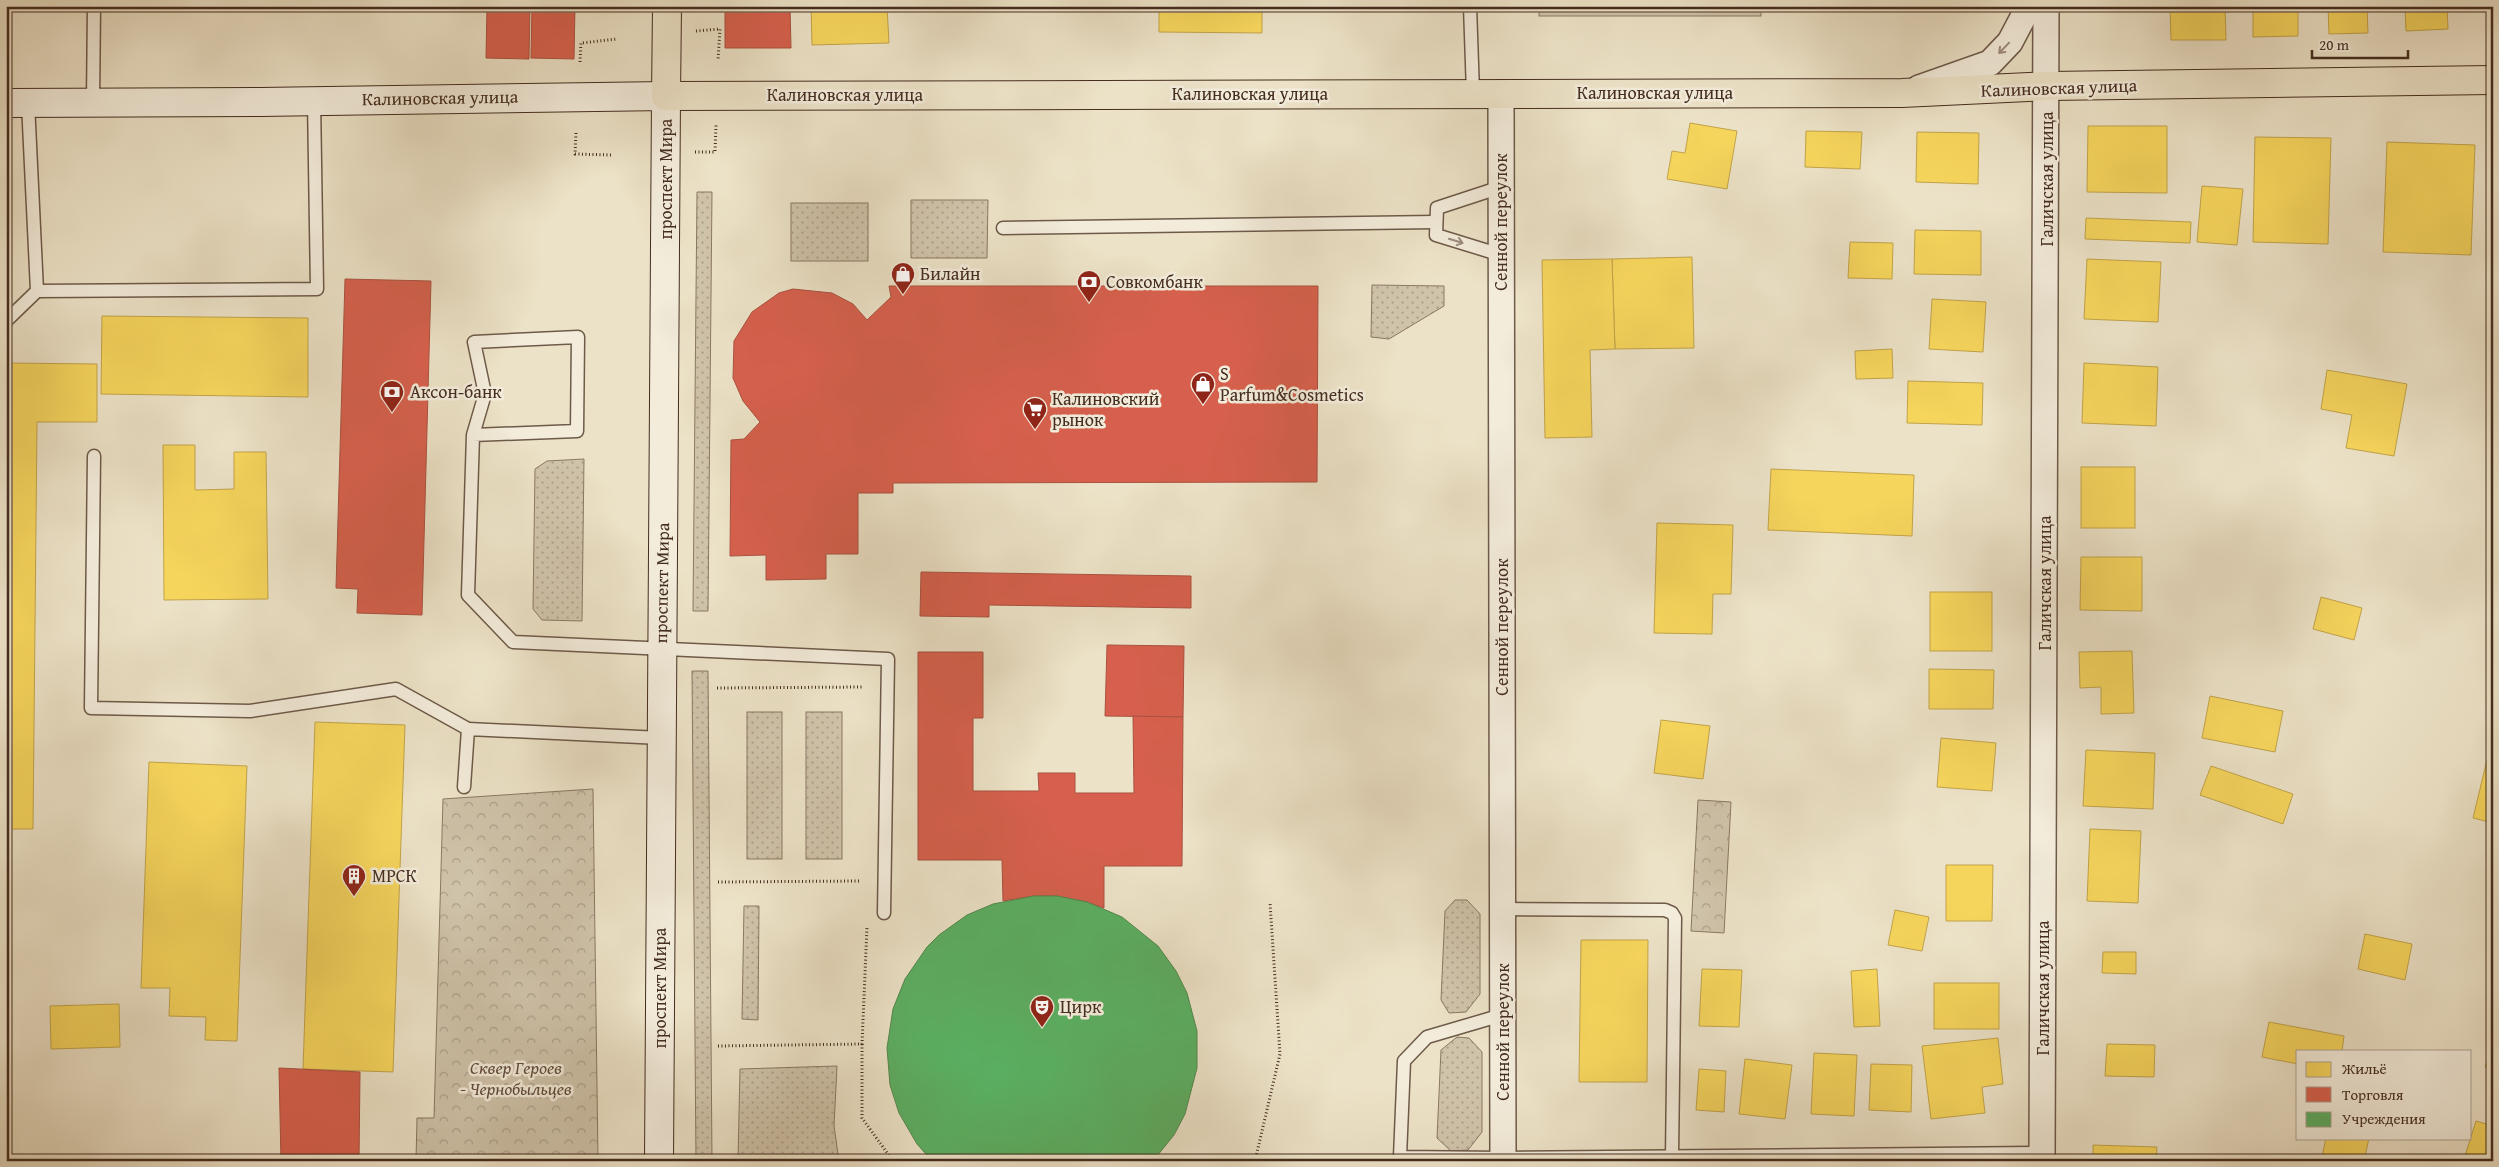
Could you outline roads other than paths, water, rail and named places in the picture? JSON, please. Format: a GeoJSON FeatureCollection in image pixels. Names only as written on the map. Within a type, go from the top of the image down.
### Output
{"type":"FeatureCollection","features":[{"type":"Feature","properties":{"kind":"main road","name":"проспект Мира"},"geometry":{"type":"LineString","coordinates":[[659,1161],[666,6]]}},
{"type":"Feature","properties":{"kind":"main road","name":"Калиновская улица"},"geometry":{"type":"LineString","coordinates":[[17,103],[260,102],[314,99],[666,96],[1902,93],[2048,86],[2493,80]]}},
{"type":"Feature","properties":{"kind":"street"},"geometry":{"type":"LineString","coordinates":[[1902,93],[1990,63],[2010,42],[2028,6]]}},
{"type":"Feature","properties":{"kind":"street","name":"Галичская улица"},"geometry":{"type":"LineString","coordinates":[[2042,1157],[2048,86],[2046,6]]}},
{"type":"Feature","properties":{"kind":"street","name":"Сенной переулок"},"geometry":{"type":"LineString","coordinates":[[1501,93],[1503,1160]]}},
{"type":"Feature","properties":{"kind":"lane"},"geometry":{"type":"LineString","coordinates":[[94,6],[94,102]]}},
{"type":"Feature","properties":{"kind":"lane"},"geometry":{"type":"LineString","coordinates":[[1470,6],[1473,94]]}},
{"type":"Feature","properties":{"kind":"lane"},"geometry":{"type":"LineString","coordinates":[[6,321],[37,291],[317,289],[314,99]]}},
{"type":"Feature","properties":{"kind":"lane"},"geometry":{"type":"LineString","coordinates":[[17,103],[37,291]]}},
{"type":"Feature","properties":{"kind":"lane"},"geometry":{"type":"LineString","coordinates":[[1501,187],[1437,208],[1436,222],[1436,235],[1501,255]]}},
{"type":"Feature","properties":{"kind":"lane"},"geometry":{"type":"LineString","coordinates":[[1003,228],[1436,222]]}},
{"type":"Feature","properties":{"kind":"lane"},"geometry":{"type":"LineString","coordinates":[[473,435],[577,431],[578,337],[474,342],[485,394],[473,435],[468,595],[513,642],[888,660],[884,914]]}},
{"type":"Feature","properties":{"kind":"lane"},"geometry":{"type":"LineString","coordinates":[[94,456],[91,708],[250,711],[396,689],[468,729],[661,738]]}},
{"type":"Feature","properties":{"kind":"lane"},"geometry":{"type":"LineString","coordinates":[[464,787],[468,729]]}},
{"type":"Feature","properties":{"kind":"lane"},"geometry":{"type":"LineString","coordinates":[[1502,908],[1665,910],[1672,913],[1674,918],[1672,1157]]}},
{"type":"Feature","properties":{"kind":"lane"},"geometry":{"type":"LineString","coordinates":[[1502,1015],[1428,1037],[1404,1061],[1400,1157],[1503,1160],[1672,1157],[2042,1157]]}},
{"type":"Feature","properties":{"kind":"place","name":"Билайн"},"geometry":{"type":"Point","coordinates":[903,295]}},
{"type":"Feature","properties":{"kind":"place","name":"Совкомбанк"},"geometry":{"type":"Point","coordinates":[1089,303]}},
{"type":"Feature","properties":{"kind":"place","name":"S Parfum&Cosmetics"},"geometry":{"type":"Point","coordinates":[1203,405]}},
{"type":"Feature","properties":{"kind":"place","name":"Аксон-банк"},"geometry":{"type":"Point","coordinates":[392,413]}},
{"type":"Feature","properties":{"kind":"place","name":"Калиновский рынок"},"geometry":{"type":"Point","coordinates":[1035,430]}},
{"type":"Feature","properties":{"kind":"place","name":"МРСК"},"geometry":{"type":"Point","coordinates":[354,897]}},
{"type":"Feature","properties":{"kind":"place","name":"Цирк"},"geometry":{"type":"Point","coordinates":[1042,1028]}},
{"type":"Feature","properties":{"kind":"park label","name":"Сквер Героев - Чернобыльцев"},"geometry":{"type":"Point","coordinates":[516,1078]}}]}
